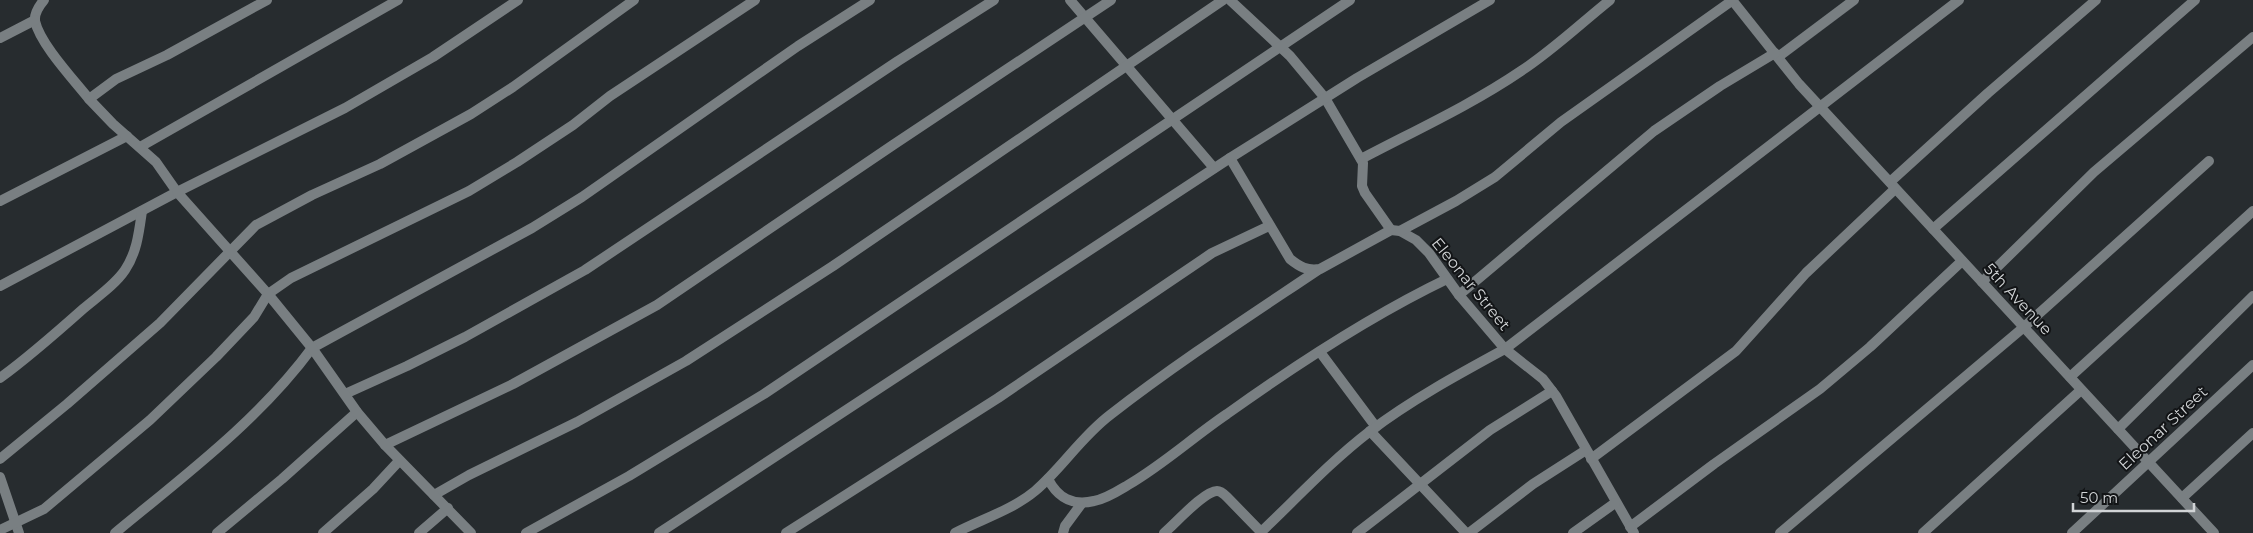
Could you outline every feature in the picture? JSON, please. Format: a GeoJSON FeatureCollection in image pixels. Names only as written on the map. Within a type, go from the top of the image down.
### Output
{"type":"FeatureCollection","features":[{"type":"Feature","properties":{"kind":"street"},"geometry":{"type":"LineString","coordinates":[[44,0],[38,7],[35,20],[47,46],[89,99],[156,162],[177,192],[268,294],[312,348],[357,412],[385,445],[471,533]]}},
{"type":"Feature","properties":{"kind":"street"},"geometry":{"type":"LineString","coordinates":[[89,99],[116,79],[167,55],[267,0]]}},
{"type":"Feature","properties":{"kind":"street"},"geometry":{"type":"LineString","coordinates":[[140,146],[398,0]]}},
{"type":"Feature","properties":{"kind":"street"},"geometry":{"type":"LineString","coordinates":[[0,286],[177,192],[345,108],[433,57],[518,0]]}},
{"type":"Feature","properties":{"kind":"street"},"geometry":{"type":"LineString","coordinates":[[0,459],[160,323],[256,225],[312,195],[404,152],[493,101],[634,0]]}},
{"type":"Feature","properties":{"kind":"street"},"geometry":{"type":"LineString","coordinates":[[0,530],[17,528],[44,509],[150,420],[216,357],[254,317],[268,294],[291,278],[469,190],[517,162],[572,125],[610,96],[755,0]]}},
{"type":"Feature","properties":{"kind":"street"},"geometry":{"type":"LineString","coordinates":[[115,533],[251,416],[292,375],[312,348],[500,246],[574,203],[798,46],[870,0]]}},
{"type":"Feature","properties":{"kind":"street"},"geometry":{"type":"LineString","coordinates":[[345,394],[465,337],[585,270],[898,61],[994,0]]}},
{"type":"Feature","properties":{"kind":"street"},"geometry":{"type":"LineString","coordinates":[[1070,0],[1214,168]]}},
{"type":"Feature","properties":{"kind":"street"},"geometry":{"type":"LineString","coordinates":[[385,445],[514,384],[657,305],[892,145],[1111,0]]}},
{"type":"Feature","properties":{"kind":"street"},"geometry":{"type":"LineString","coordinates":[[434,495],[469,475],[569,426],[686,361],[833,266],[1223,0]]}},
{"type":"Feature","properties":{"kind":"street"},"geometry":{"type":"LineString","coordinates":[[1230,0],[1300,67],[1325,98],[1361,159],[1520,71],[1558,45],[1610,0]]}},
{"type":"Feature","properties":{"kind":"street"},"geometry":{"type":"LineString","coordinates":[[526,533],[629,476],[764,394],[1350,0]]}},
{"type":"Feature","properties":{"kind":"street"},"geometry":{"type":"LineString","coordinates":[[659,533],[1214,168],[1325,98],[1490,0]]}},
{"type":"Feature","properties":{"kind":"street"},"geometry":{"type":"LineString","coordinates":[[1459,295],[1654,131],[1720,86],[1777,55],[1854,0]]}},
{"type":"Feature","properties":{"kind":"street"},"geometry":{"type":"LineString","coordinates":[[1164,533],[1206,495],[1216,491],[1227,497],[1261,532],[1321,474],[1373,429],[1444,383],[1505,349],[1959,0]]}},
{"type":"Feature","properties":{"kind":"street"},"geometry":{"type":"LineString","coordinates":[[1320,352],[1373,429],[1468,533],[1533,484],[1589,454],[1736,351],[1806,273],[1893,185],[1988,93],[2096,0]]}},
{"type":"Feature","properties":{"kind":"street"},"geometry":{"type":"LineString","coordinates":[[1933,229],[2195,0]]}},
{"type":"Feature","properties":{"kind":"street"},"geometry":{"type":"LineString","coordinates":[[955,533],[1021,502],[1048,479],[1078,444],[1110,415],[1182,361],[1320,269],[1456,202],[1494,177],[1561,122],[1735,1]]}},
{"type":"Feature","properties":{"kind":"street","name":"5th Avenue"},"geometry":{"type":"LineString","coordinates":[[1735,1],[1799,84],[2214,533]]}},
{"type":"Feature","properties":{"kind":"street"},"geometry":{"type":"LineString","coordinates":[[0,38],[35,20]]}},
{"type":"Feature","properties":{"kind":"street"},"geometry":{"type":"LineString","coordinates":[[1982,282],[2094,172],[2253,37]]}},
{"type":"Feature","properties":{"kind":"street"},"geometry":{"type":"LineString","coordinates":[[0,201],[127,136]]}},
{"type":"Feature","properties":{"kind":"street"},"geometry":{"type":"LineString","coordinates":[[1230,158],[1290,260],[1310,270],[1320,269]]}},
{"type":"Feature","properties":{"kind":"street","name":"Eleonar Street"},"geometry":{"type":"LineString","coordinates":[[1361,159],[1364,170],[1362,178],[1364,193],[1396,230],[1416,240],[1429,253],[1459,295],[1505,349],[1528,366],[1552,391],[1565,409],[1615,503],[1632,530]]}},
{"type":"Feature","properties":{"kind":"street"},"geometry":{"type":"LineString","coordinates":[[1780,533],[2024,327],[2209,161]]}},
{"type":"Feature","properties":{"kind":"street"},"geometry":{"type":"LineString","coordinates":[[0,378],[72,319],[124,270],[133,253],[139,235],[142,211]]}},
{"type":"Feature","properties":{"kind":"street"},"geometry":{"type":"LineString","coordinates":[[2070,377],[2253,212]]}},
{"type":"Feature","properties":{"kind":"street"},"geometry":{"type":"LineString","coordinates":[[786,533],[998,398],[1188,268],[1235,240],[1269,226]]}},
{"type":"Feature","properties":{"kind":"street"},"geometry":{"type":"LineString","coordinates":[[1632,530],[1714,464],[1820,390],[1870,347],[1962,261]]}},
{"type":"Feature","properties":{"kind":"street"},"geometry":{"type":"LineString","coordinates":[[1048,479],[1055,492],[1062,498],[1082,503],[1096,501],[1144,476],[1225,414],[1320,352],[1398,304],[1447,279]]}},
{"type":"Feature","properties":{"kind":"street"},"geometry":{"type":"LineString","coordinates":[[2118,429],[2253,296]]}},
{"type":"Feature","properties":{"kind":"street","name":"Eleonar Street"},"geometry":{"type":"LineString","coordinates":[[2072,533],[2253,365]]}},
{"type":"Feature","properties":{"kind":"street"},"geometry":{"type":"LineString","coordinates":[[1923,533],[2082,390]]}},
{"type":"Feature","properties":{"kind":"street"},"geometry":{"type":"LineString","coordinates":[[1357,533],[1490,430],[1552,391]]}},
{"type":"Feature","properties":{"kind":"street"},"geometry":{"type":"LineString","coordinates":[[217,533],[282,479],[357,412]]}},
{"type":"Feature","properties":{"kind":"street"},"geometry":{"type":"LineString","coordinates":[[2182,498],[2253,433]]}},
{"type":"Feature","properties":{"kind":"street"},"geometry":{"type":"LineString","coordinates":[[323,533],[373,489],[399,461]]}},
{"type":"Feature","properties":{"kind":"street"},"geometry":{"type":"LineString","coordinates":[[0,477],[17,528]]}},
{"type":"Feature","properties":{"kind":"street"},"geometry":{"type":"LineString","coordinates":[[1063,533],[1065,526],[1082,503]]}},
{"type":"Feature","properties":{"kind":"street"},"geometry":{"type":"LineString","coordinates":[[1572,533],[1615,503]]}},
{"type":"Feature","properties":{"kind":"street"},"geometry":{"type":"LineString","coordinates":[[419,533],[448,508]]}}]}
